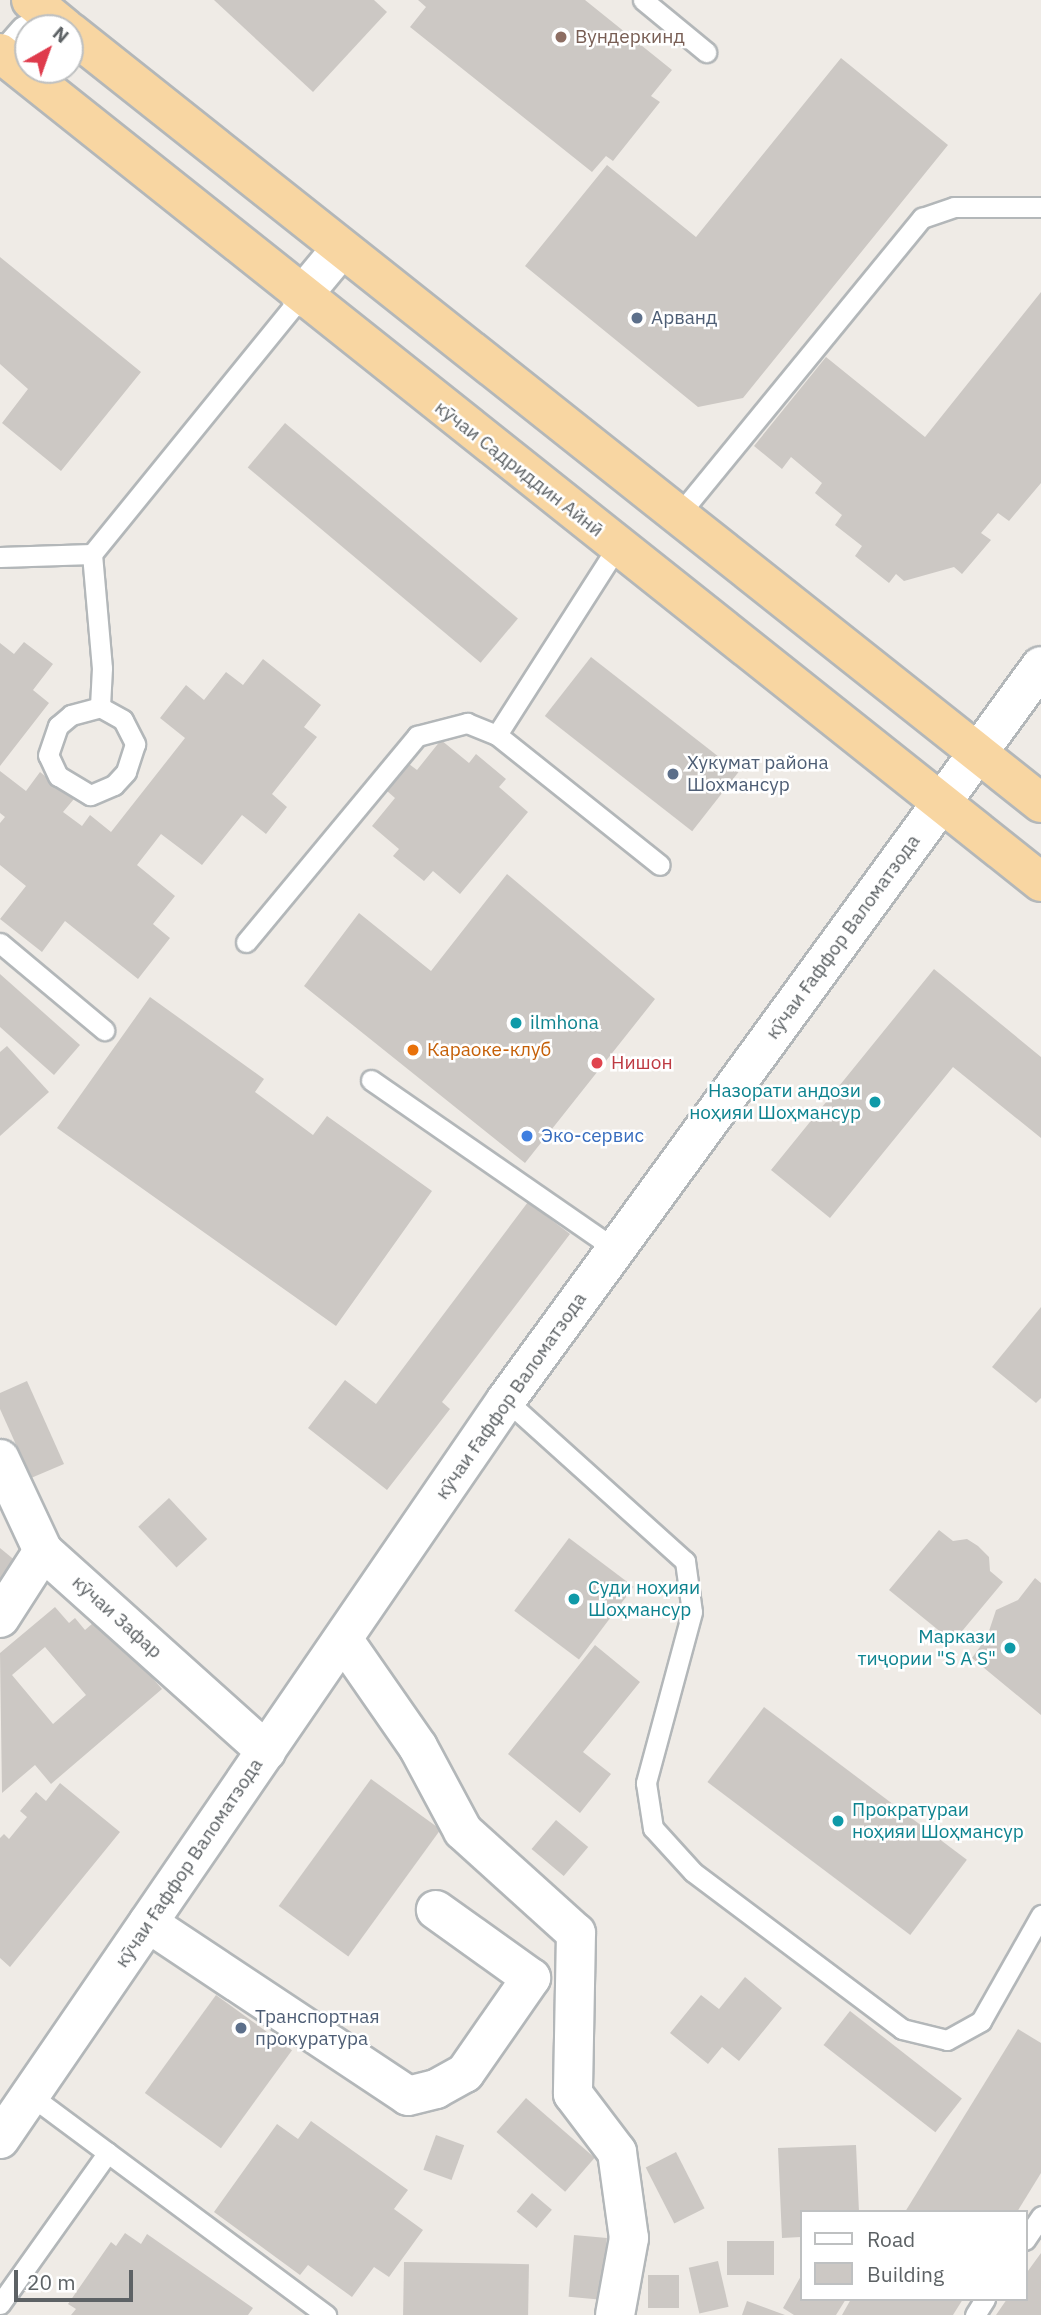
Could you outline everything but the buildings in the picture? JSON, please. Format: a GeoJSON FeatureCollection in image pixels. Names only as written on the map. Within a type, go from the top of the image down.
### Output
{"type":"FeatureCollection","features":[{"type":"Feature","properties":{"kind":"highway","name":"кӯчаи Садриддин Айнӣ"},"geometry":{"type":"LineString","coordinates":[[84,61],[340,250],[1041,803]]}},
{"type":"Feature","properties":{"kind":"highway","name":"кӯчаи Садриддин Айнӣ"},"geometry":{"type":"LineString","coordinates":[[84,74],[301,297],[1041,882]]}},
{"type":"Feature","properties":{"kind":"street"},"geometry":{"type":"LineString","coordinates":[[301,297],[340,250]]}},
{"type":"Feature","properties":{"kind":"street","name":"кӯчаи Ғаффор Валоматзода"},"geometry":{"type":"LineString","coordinates":[[0,2139],[506,1400],[614,1248],[1041,666]]}},
{"type":"Feature","properties":{"kind":"street","name":"кӯчаи Зафар"},"geometry":{"type":"LineString","coordinates":[[0,1459],[43,1551],[265,1751]]}},
{"type":"Feature","properties":{"kind":"street"},"geometry":{"type":"LineString","coordinates":[[0,1618],[43,1551]]}},
{"type":"Feature","properties":{"kind":"street"},"geometry":{"type":"LineString","coordinates":[[343,1639],[418,1747],[463,1830],[576,1933],[573,2094],[617,2152],[629,2238],[615,2315]]}},
{"type":"Feature","properties":{"kind":"street"},"geometry":{"type":"LineString","coordinates":[[148,1923],[408,2096],[436,2089],[465,2073],[531,1978],[436,1910]]}},
{"type":"Feature","properties":{"kind":"lane"},"geometry":{"type":"LineString","coordinates":[[643,0],[706,52]]}},
{"type":"Feature","properties":{"kind":"lane"},"geometry":{"type":"LineString","coordinates":[[677,517],[922,218],[954,207],[1041,207]]}},
{"type":"Feature","properties":{"kind":"lane"},"geometry":{"type":"LineString","coordinates":[[100,706],[102,668],[92,554],[301,297]]}},
{"type":"Feature","properties":{"kind":"lane"},"geometry":{"type":"LineString","coordinates":[[497,735],[617,547]]}},
{"type":"Feature","properties":{"kind":"lane"},"geometry":{"type":"LineString","coordinates":[[0,557],[92,554]]}},
{"type":"Feature","properties":{"kind":"lane"},"geometry":{"type":"LineString","coordinates":[[100,706],[123,720],[135,744],[126,772],[114,785],[90,795],[58,776],[48,755],[58,726],[71,715],[100,706]]}},
{"type":"Feature","properties":{"kind":"lane"},"geometry":{"type":"LineString","coordinates":[[246,942],[416,736],[467,723],[497,735],[660,866]]}},
{"type":"Feature","properties":{"kind":"lane"},"geometry":{"type":"LineString","coordinates":[[0,943],[104,1030]]}},
{"type":"Feature","properties":{"kind":"lane"},"geometry":{"type":"LineString","coordinates":[[371,1080],[614,1248]]}},
{"type":"Feature","properties":{"kind":"lane"},"geometry":{"type":"LineString","coordinates":[[506,1400],[685,1561],[692,1612],[646,1783],[653,1828],[693,1872],[902,2029],[947,2040],[981,2021],[1041,1915]]}},
{"type":"Feature","properties":{"kind":"lane"},"geometry":{"type":"LineString","coordinates":[[30,2095],[326,2315]]}},
{"type":"Feature","properties":{"kind":"lane"},"geometry":{"type":"LineString","coordinates":[[0,2304],[108,2151]]}},
{"type":"Feature","properties":{"kind":"lane"},"geometry":{"type":"LineString","coordinates":[[1027,2237],[1041,2216]]}},
{"type":"Feature","properties":{"kind":"place","name":"Вундеркинд"},"geometry":{"type":"Point","coordinates":[561,37]}},
{"type":"Feature","properties":{"kind":"place","name":"Арванд"},"geometry":{"type":"Point","coordinates":[637,318]}},
{"type":"Feature","properties":{"kind":"place","name":"Хукумат района Шохмансур"},"geometry":{"type":"Point","coordinates":[673,774]}},
{"type":"Feature","properties":{"kind":"place","name":"ilmhona"},"geometry":{"type":"Point","coordinates":[516,1023]}},
{"type":"Feature","properties":{"kind":"place","name":"Караоке-клуб"},"geometry":{"type":"Point","coordinates":[413,1050]}},
{"type":"Feature","properties":{"kind":"place","name":"Нишон"},"geometry":{"type":"Point","coordinates":[597,1063]}},
{"type":"Feature","properties":{"kind":"place","name":"Назорати андози ноҳияи Шоҳмансур"},"geometry":{"type":"Point","coordinates":[875,1102]}},
{"type":"Feature","properties":{"kind":"place","name":"Эко-сервис"},"geometry":{"type":"Point","coordinates":[527,1136]}},
{"type":"Feature","properties":{"kind":"place","name":"Суди ноҳияи Шоҳмансур"},"geometry":{"type":"Point","coordinates":[574,1599]}},
{"type":"Feature","properties":{"kind":"place","name":"Маркази тиҷории \"S A S\""},"geometry":{"type":"Point","coordinates":[1010,1648]}},
{"type":"Feature","properties":{"kind":"place","name":"Прократураи ноҳияи Шоҳмансур"},"geometry":{"type":"Point","coordinates":[838,1821]}},
{"type":"Feature","properties":{"kind":"place","name":"Транспортная прокуратура"},"geometry":{"type":"Point","coordinates":[241,2028]}}]}
